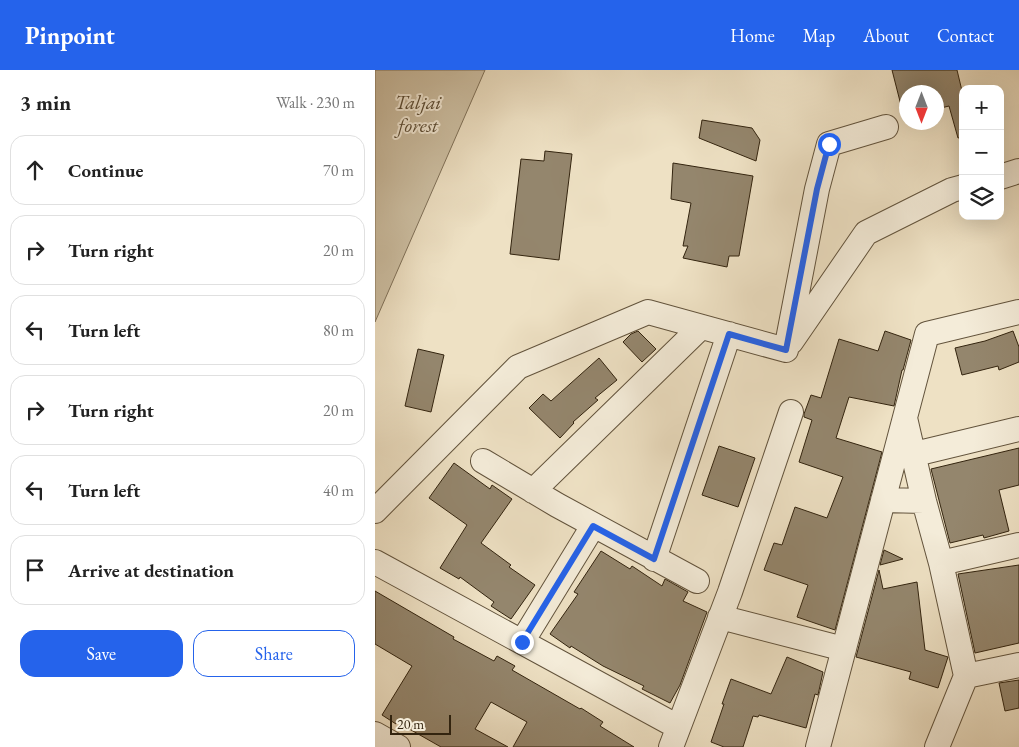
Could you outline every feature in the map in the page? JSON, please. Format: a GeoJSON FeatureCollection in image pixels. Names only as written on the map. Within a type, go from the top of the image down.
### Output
{"type":"FeatureCollection","features":[{"type":"Feature","properties":{"kind":"street"},"geometry":{"type":"LineString","coordinates":[[786,350],[817,189],[829,144],[886,127]]}},
{"type":"Feature","properties":{"kind":"street"},"geometry":{"type":"LineString","coordinates":[[1004,175],[1019,171]]}},
{"type":"Feature","properties":{"kind":"street"},"geometry":{"type":"LineString","coordinates":[[786,350],[867,233],[951,190],[959,188]]}},
{"type":"Feature","properties":{"kind":"street"},"geometry":{"type":"LineString","coordinates":[[375,511],[519,366],[647,312],[786,350]]}},
{"type":"Feature","properties":{"kind":"street"},"geometry":{"type":"LineString","coordinates":[[818,747],[927,334],[1019,312]]}},
{"type":"Feature","properties":{"kind":"street"},"geometry":{"type":"LineString","coordinates":[[533,491],[701,326]]}},
{"type":"Feature","properties":{"kind":"street"},"geometry":{"type":"LineString","coordinates":[[654,559],[729,334]]}},
{"type":"Feature","properties":{"kind":"street"},"geometry":{"type":"LineString","coordinates":[[375,562],[522,642],[674,737],[720,617],[791,412]]}},
{"type":"Feature","properties":{"kind":"street"},"geometry":{"type":"LineString","coordinates":[[905,417],[915,454],[924,501],[941,563],[966,676],[937,747]]}},
{"type":"Feature","properties":{"kind":"street"},"geometry":{"type":"LineString","coordinates":[[915,454],[1019,429]]}},
{"type":"Feature","properties":{"kind":"street"},"geometry":{"type":"LineString","coordinates":[[483,461],[593,526],[697,581]]}},
{"type":"Feature","properties":{"kind":"street"},"geometry":{"type":"LineString","coordinates":[[883,500],[924,501]]}},
{"type":"Feature","properties":{"kind":"street"},"geometry":{"type":"LineString","coordinates":[[522,642],[593,526]]}},
{"type":"Feature","properties":{"kind":"street"},"geometry":{"type":"LineString","coordinates":[[941,563],[1019,545]]}},
{"type":"Feature","properties":{"kind":"street"},"geometry":{"type":"LineString","coordinates":[[720,617],[845,649]]}},
{"type":"Feature","properties":{"kind":"street"},"geometry":{"type":"LineString","coordinates":[[966,676],[1019,664]]}},
{"type":"Feature","properties":{"kind":"green space","name":"Taljai forest"},"geometry":{"type":"Polygon","coordinates":[[[375,70],[485,70],[375,322],[375,70]]]}},
{"type":"Feature","properties":{"kind":"building"},"geometry":{"type":"Polygon","coordinates":[[[892,70],[957,70],[961,85],[959,85],[959,138],[949,106],[944,107],[944,85],[899,85],[899,97],[892,70]]]}},
{"type":"Feature","properties":{"kind":"building"},"geometry":{"type":"Polygon","coordinates":[[[702,120],[752,128],[760,140],[756,161],[699,138],[702,120]]]}},
{"type":"Feature","properties":{"kind":"building"},"geometry":{"type":"Polygon","coordinates":[[[545,151],[572,154],[559,260],[510,254],[521,159],[544,161],[545,151]]]}},
{"type":"Feature","properties":{"kind":"building"},"geometry":{"type":"Polygon","coordinates":[[[673,163],[753,176],[739,256],[729,256],[727,267],[683,258],[688,246],[683,246],[691,203],[671,199],[673,163]]]}},
{"type":"Feature","properties":{"kind":"building"},"geometry":{"type":"Polygon","coordinates":[[[638,331],[656,349],[642,362],[623,342],[631,334],[638,331]]]}},
{"type":"Feature","properties":{"kind":"building"},"geometry":{"type":"Polygon","coordinates":[[[885,331],[911,340],[894,406],[849,397],[836,438],[882,452],[835,630],[797,617],[808,585],[764,570],[774,543],[782,545],[795,507],[827,518],[843,477],[799,462],[812,420],[804,417],[804,414],[811,395],[821,398],[839,339],[878,351],[885,331]]]}},
{"type":"Feature","properties":{"kind":"building"},"geometry":{"type":"Polygon","coordinates":[[[1013,331],[1019,347],[1019,362],[999,370],[998,366],[962,375],[955,348],[985,341],[1013,331]]]}},
{"type":"Feature","properties":{"kind":"building"},"geometry":{"type":"Polygon","coordinates":[[[418,349],[444,355],[431,412],[405,406],[418,349]]]}},
{"type":"Feature","properties":{"kind":"building"},"geometry":{"type":"Polygon","coordinates":[[[599,358],[617,380],[595,398],[598,400],[573,422],[560,438],[529,408],[543,394],[551,401],[599,358]]]}},
{"type":"Feature","properties":{"kind":"building"},"geometry":{"type":"Polygon","coordinates":[[[719,446],[755,458],[738,507],[702,495],[719,446]]]}},
{"type":"Feature","properties":{"kind":"building"},"geometry":{"type":"Polygon","coordinates":[[[1019,448],[1019,485],[999,490],[1009,531],[984,538],[983,535],[950,543],[931,469],[1019,448]]]}},
{"type":"Feature","properties":{"kind":"building"},"geometry":{"type":"Polygon","coordinates":[[[454,463],[490,489],[492,485],[512,499],[481,543],[511,565],[509,567],[535,585],[511,619],[491,606],[494,602],[460,577],[459,579],[440,568],[467,525],[429,498],[454,463]]]}},
{"type":"Feature","properties":{"kind":"building"},"geometry":{"type":"Polygon","coordinates":[[[884,550],[903,559],[880,565],[884,550]]]}},
{"type":"Feature","properties":{"kind":"building"},"geometry":{"type":"Polygon","coordinates":[[[601,551],[630,569],[632,566],[662,586],[665,579],[688,592],[683,601],[707,612],[680,685],[670,703],[642,689],[644,686],[603,666],[571,646],[570,648],[550,634],[578,594],[574,592],[601,551]]]}},
{"type":"Feature","properties":{"kind":"building"},"geometry":{"type":"Polygon","coordinates":[[[1019,565],[1019,643],[975,653],[958,574],[1019,565]]]}},
{"type":"Feature","properties":{"kind":"building"},"geometry":{"type":"Polygon","coordinates":[[[879,570],[883,589],[917,582],[925,650],[948,657],[938,688],[909,679],[911,672],[856,657],[879,570]]]}},
{"type":"Feature","properties":{"kind":"building"},"geometry":{"type":"Polygon","coordinates":[[[375,591],[454,637],[453,639],[494,661],[497,656],[515,666],[512,670],[581,708],[603,722],[600,726],[634,747],[513,747],[527,722],[491,702],[475,729],[508,747],[441,747],[397,722],[396,724],[382,715],[412,666],[375,644],[375,591]]]}},
{"type":"Feature","properties":{"kind":"building"},"geometry":{"type":"Polygon","coordinates":[[[787,657],[823,672],[818,695],[815,694],[806,728],[759,715],[758,717],[753,716],[743,747],[724,747],[711,742],[731,679],[771,694],[787,657]]]}},
{"type":"Feature","properties":{"kind":"building"},"geometry":{"type":"Polygon","coordinates":[[[1019,680],[1019,708],[1005,711],[999,683],[1019,680]]]}},
{"type":"Feature","properties":{"kind":"route"},"geometry":{"type":"LineString","coordinates":[[522,642],[593,526],[654,559],[729,334],[786,350],[817,189],[829,144]]}}]}
